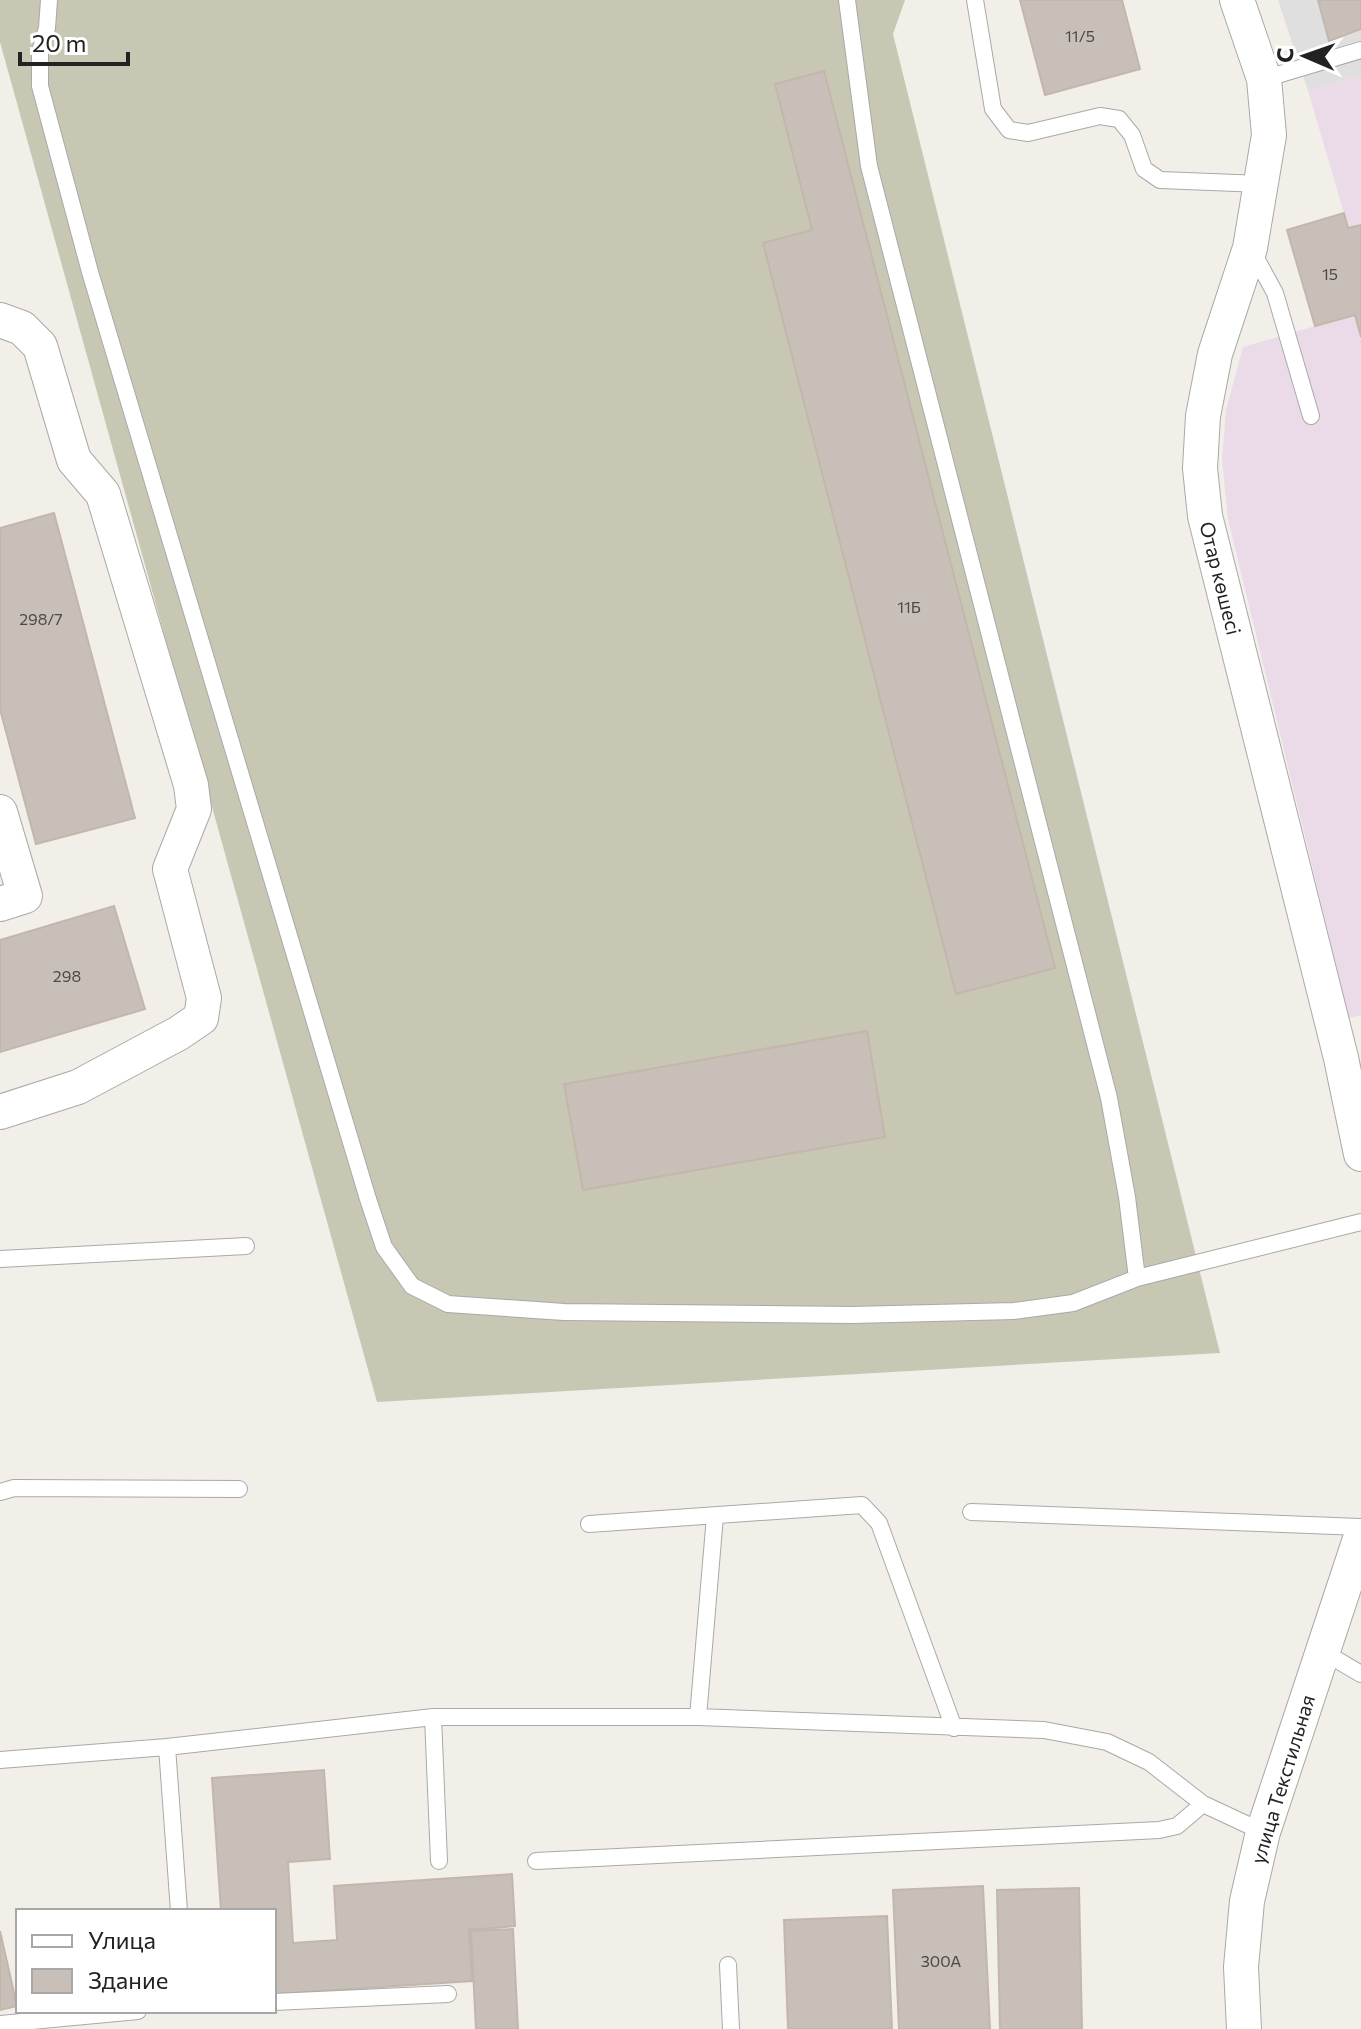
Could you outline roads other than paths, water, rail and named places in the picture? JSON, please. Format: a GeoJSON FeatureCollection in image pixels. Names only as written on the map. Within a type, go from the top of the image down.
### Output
{"type":"FeatureCollection","features":[{"type":"Feature","properties":{"kind":"street","name":"Отар көшесі"},"geometry":{"type":"LineString","coordinates":[[1237,0],[1264,79],[1269,135],[1250,248],[1215,354],[1203,416],[1200,468],[1205,516],[1351,1055],[1361,1154]]}},
{"type":"Feature","properties":{"kind":"street"},"geometry":{"type":"LineString","coordinates":[[0,320],[22,328],[40,346],[74,460],[103,494],[191,785],[194,809],[170,869],[204,998],[201,1018],[179,1033],[78,1087],[0,1112]]}},
{"type":"Feature","properties":{"kind":"street"},"geometry":{"type":"LineString","coordinates":[[0,812],[25,896],[0,904]]}},
{"type":"Feature","properties":{"kind":"street","name":"улица Текстильная"},"geometry":{"type":"LineString","coordinates":[[1244,2029],[1241,1967],[1247,1901],[1263,1832],[1361,1536]]}},
{"type":"Feature","properties":{"kind":"lane"},"geometry":{"type":"LineString","coordinates":[[49,0],[47,28],[40,52],[40,86],[90,272],[368,1199],[384,1247],[412,1286],[448,1304],[493,1309],[852,1315],[1014,1311],[1073,1303],[1137,1278],[1361,1222]]}},
{"type":"Feature","properties":{"kind":"lane"},"geometry":{"type":"LineString","coordinates":[[847,0],[869,166],[1109,1098],[1127,1197],[1137,1278]]}},
{"type":"Feature","properties":{"kind":"lane"},"geometry":{"type":"LineString","coordinates":[[975,0],[993,109],[1009,130],[1028,133],[1100,116],[1119,119],[1132,135],[1144,169],[1160,180],[1262,184]]}},
{"type":"Feature","properties":{"kind":"lane"},"geometry":{"type":"LineString","coordinates":[[1264,79],[1361,50]]}},
{"type":"Feature","properties":{"kind":"lane"},"geometry":{"type":"LineString","coordinates":[[1250,248],[1275,293],[1311,416]]}},
{"type":"Feature","properties":{"kind":"lane"},"geometry":{"type":"LineString","coordinates":[[0,1259],[246,1246]]}},
{"type":"Feature","properties":{"kind":"lane"},"geometry":{"type":"LineString","coordinates":[[0,1492],[14,1488],[239,1489]]}},
{"type":"Feature","properties":{"kind":"lane"},"geometry":{"type":"LineString","coordinates":[[589,1524],[862,1505],[879,1523],[954,1728]]}},
{"type":"Feature","properties":{"kind":"lane"},"geometry":{"type":"LineString","coordinates":[[971,1512],[1361,1527]]}},
{"type":"Feature","properties":{"kind":"lane"},"geometry":{"type":"LineString","coordinates":[[698,1717],[715,1516]]}},
{"type":"Feature","properties":{"kind":"lane"},"geometry":{"type":"LineString","coordinates":[[1322,1651],[1361,1674]]}},
{"type":"Feature","properties":{"kind":"lane"},"geometry":{"type":"LineString","coordinates":[[433,1717],[439,1861]]}},
{"type":"Feature","properties":{"kind":"lane"},"geometry":{"type":"LineString","coordinates":[[0,1760],[167,1747],[433,1717],[698,1717],[1044,1730],[1107,1742],[1149,1762],[1203,1804],[1263,1832]]}},
{"type":"Feature","properties":{"kind":"lane"},"geometry":{"type":"LineString","coordinates":[[167,1747],[179,1909]]}},
{"type":"Feature","properties":{"kind":"lane"},"geometry":{"type":"LineString","coordinates":[[536,1861],[1159,1830],[1177,1826],[1203,1804]]}},
{"type":"Feature","properties":{"kind":"lane"},"geometry":{"type":"LineString","coordinates":[[728,1965],[731,2029]]}},
{"type":"Feature","properties":{"kind":"lane"},"geometry":{"type":"LineString","coordinates":[[276,2002],[448,1994]]}},
{"type":"Feature","properties":{"kind":"lane"},"geometry":{"type":"LineString","coordinates":[[0,2024],[117,2013]]}}]}
